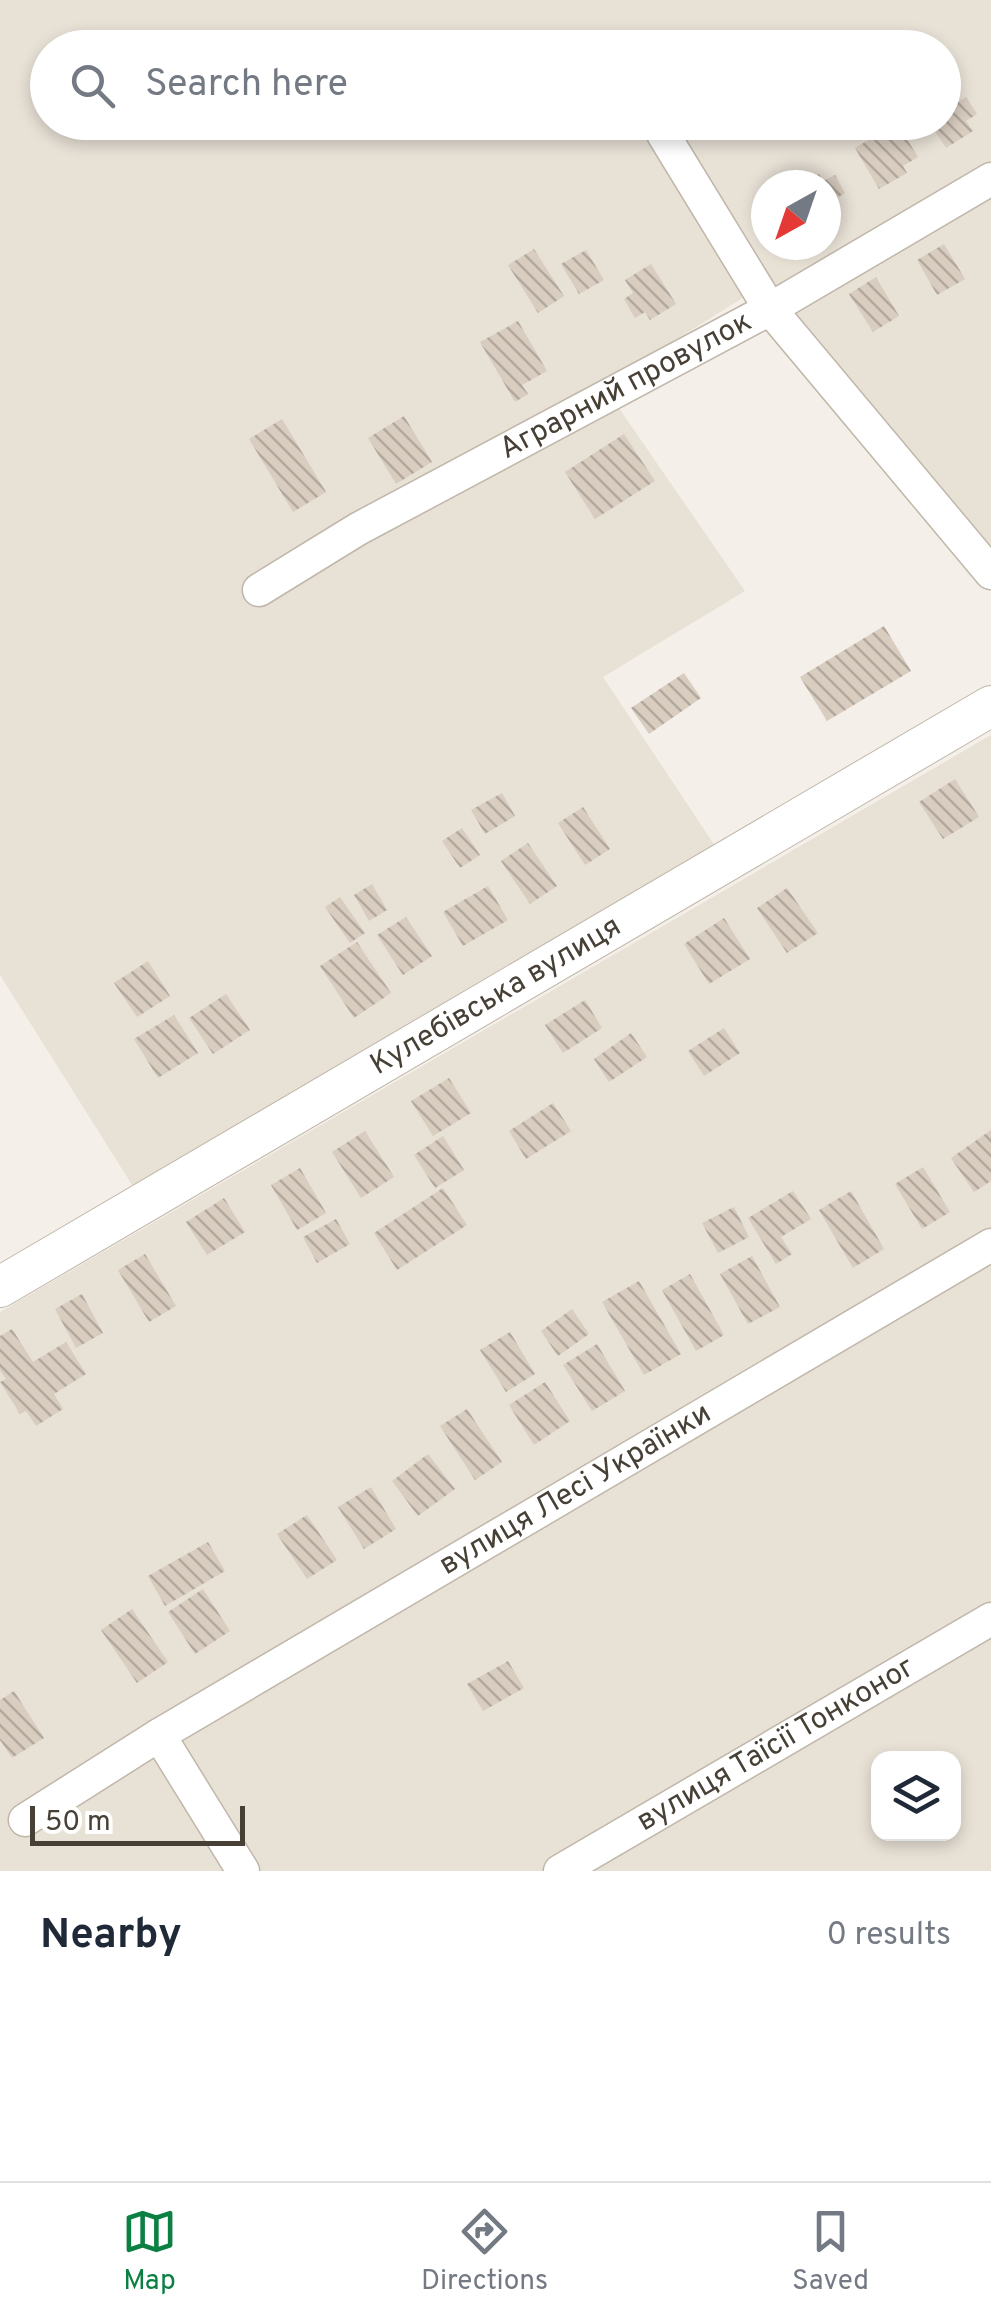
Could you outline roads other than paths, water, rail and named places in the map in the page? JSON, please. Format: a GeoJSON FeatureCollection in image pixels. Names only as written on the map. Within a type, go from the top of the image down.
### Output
{"type":"FeatureCollection","features":[{"type":"Feature","properties":{"kind":"street"},"geometry":{"type":"LineString","coordinates":[[667,140],[770,310],[991,573]]}},
{"type":"Feature","properties":{"kind":"street","name":"Аграрний провулок"},"geometry":{"type":"LineString","coordinates":[[259,590],[358,529],[770,310],[991,180]]}},
{"type":"Feature","properties":{"kind":"street","name":"Кулебівська вулиця"},"geometry":{"type":"LineString","coordinates":[[0,1287],[991,706]]}},
{"type":"Feature","properties":{"kind":"street","name":"вулиця Лесі Українки"},"geometry":{"type":"LineString","coordinates":[[25,1820],[159,1735],[991,1245]]}},
{"type":"Feature","properties":{"kind":"street","name":"вулиця Таїсії Тонконог"},"geometry":{"type":"LineString","coordinates":[[560,1871],[991,1619]]}},
{"type":"Feature","properties":{"kind":"street"},"geometry":{"type":"LineString","coordinates":[[159,1735],[243,1871]]}}]}
